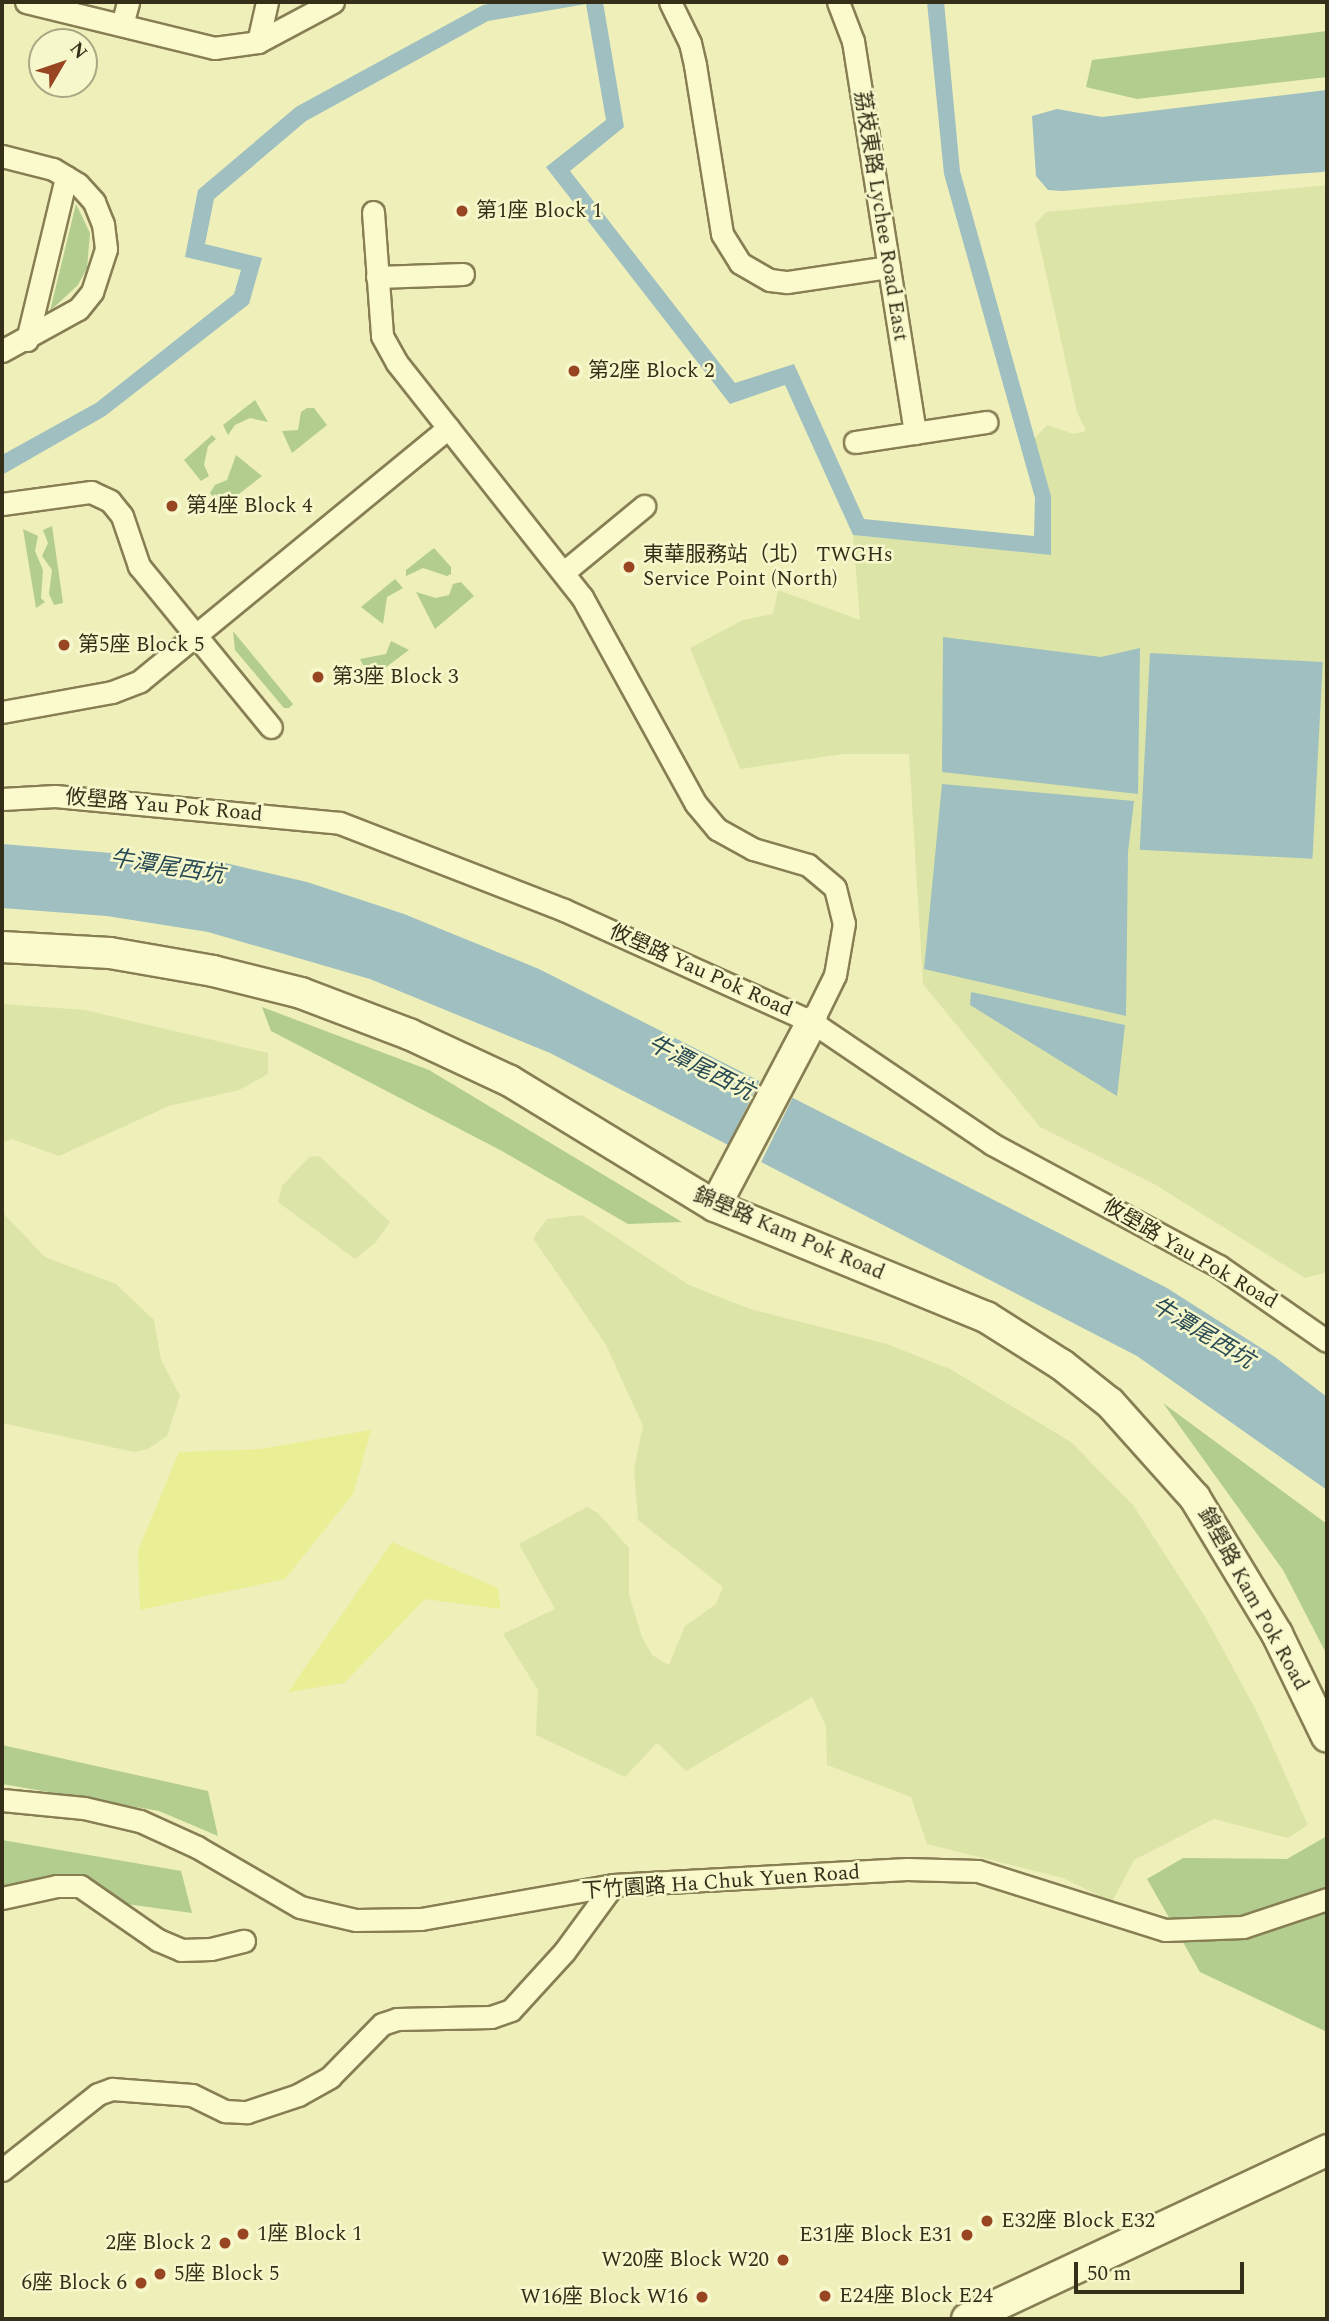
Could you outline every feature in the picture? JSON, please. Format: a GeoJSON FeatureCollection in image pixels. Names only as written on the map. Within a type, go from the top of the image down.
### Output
{"type":"FeatureCollection","features":[{"type":"Feature","properties":{"kind":"street"},"geometry":{"type":"LineString","coordinates":[[26,2],[214,48],[258,42],[333,2]]}},
{"type":"Feature","properties":{"kind":"street"},"geometry":{"type":"LineString","coordinates":[[122,25],[128,2]]}},
{"type":"Feature","properties":{"kind":"street"},"geometry":{"type":"LineString","coordinates":[[258,42],[267,2]]}},
{"type":"Feature","properties":{"kind":"street"},"geometry":{"type":"LineString","coordinates":[[670,2],[690,43],[695,65],[722,234],[740,263],[762,276],[787,282],[889,267]]}},
{"type":"Feature","properties":{"kind":"street","name":"荔枝東路 Lychee Road East"},"geometry":{"type":"LineString","coordinates":[[838,2],[853,41],[915,433]]}},
{"type":"Feature","properties":{"kind":"street"},"geometry":{"type":"LineString","coordinates":[[2,156],[66,177],[94,202],[103,225],[102,271],[78,309],[27,340],[2,351]]}},
{"type":"Feature","properties":{"kind":"street"},"geometry":{"type":"LineString","coordinates":[[27,340],[66,177]]}},
{"type":"Feature","properties":{"kind":"street"},"geometry":{"type":"LineString","coordinates":[[373,212],[382,336],[397,363],[564,572],[606,635],[705,817],[717,829],[753,849],[821,872],[835,888],[842,904],[841,936],[835,975],[721,1195]]}},
{"type":"Feature","properties":{"kind":"street"},"geometry":{"type":"LineString","coordinates":[[377,278],[463,274]]}},
{"type":"Feature","properties":{"kind":"street"},"geometry":{"type":"LineString","coordinates":[[855,442],[986,422]]}},
{"type":"Feature","properties":{"kind":"street"},"geometry":{"type":"LineString","coordinates":[[2,712],[126,687],[139,681],[448,428]]}},
{"type":"Feature","properties":{"kind":"street"},"geometry":{"type":"LineString","coordinates":[[2,504],[102,494],[122,516],[139,566],[271,726]]}},
{"type":"Feature","properties":{"kind":"street"},"geometry":{"type":"LineString","coordinates":[[564,572],[643,506]]}},
{"type":"Feature","properties":{"kind":"street","name":"攸壆路 Yau Pok Road"},"geometry":{"type":"LineString","coordinates":[[2,799],[55,796],[340,823],[641,943],[812,1022],[984,1138],[1219,1266],[1327,1341]]}},
{"type":"Feature","properties":{"kind":"street","name":"錦壆路 Kam Pok Road"},"geometry":{"type":"LineString","coordinates":[[2,947],[110,953],[214,971],[301,993],[409,1034],[510,1081],[721,1195],[986,1317],[1062,1364],[1110,1403],[1195,1498],[1233,1555],[1327,1737]]}},
{"type":"Feature","properties":{"kind":"street","name":"下竹園路 Ha Chuk Yuen Road"},"geometry":{"type":"LineString","coordinates":[[2,1800],[84,1808],[140,1821],[197,1847],[300,1907],[356,1920],[421,1919],[612,1885],[907,1870],[978,1871],[1166,1930],[1243,1927],[1327,1899]]}},
{"type":"Feature","properties":{"kind":"street"},"geometry":{"type":"LineString","coordinates":[[2,2170],[98,2094],[113,2089],[192,2095],[225,2111],[247,2112],[298,2095],[330,2077],[382,2024],[397,2019],[491,2017],[511,2010],[564,1952],[612,1885]]}},
{"type":"Feature","properties":{"kind":"street"},"geometry":{"type":"LineString","coordinates":[[2,1898],[57,1886],[80,1886],[158,1940],[181,1950],[211,1949],[244,1941]]}},
{"type":"Feature","properties":{"kind":"street"},"geometry":{"type":"LineString","coordinates":[[967,2319],[1327,2150]]}},
{"type":"Feature","properties":{"kind":"shaded area"},"geometry":{"type":"Polygon","coordinates":[[[1327,31],[1327,77],[1137,99],[1086,87],[1092,60],[1327,31]]]}},
{"type":"Feature","properties":{"kind":"shaded area"},"geometry":{"type":"Polygon","coordinates":[[[1327,185],[1327,1272],[1305,1278],[1154,1184],[1040,1127],[923,984],[909,754],[843,754],[740,769],[690,648],[743,620],[773,614],[778,590],[860,620],[853,535],[1051,555],[1051,496],[1034,439],[1047,425],[1074,434],[1086,431],[1077,412],[1035,224],[1046,212],[1327,185]]]}},
{"type":"Feature","properties":{"kind":"shaded area"},"geometry":{"type":"Polygon","coordinates":[[[76,204],[90,233],[87,268],[78,285],[50,311],[76,204]]]}},
{"type":"Feature","properties":{"kind":"shaded area"},"geometry":{"type":"Polygon","coordinates":[[[255,400],[268,422],[250,418],[235,425],[228,435],[223,425],[255,400]]]}},
{"type":"Feature","properties":{"kind":"shaded area"},"geometry":{"type":"Polygon","coordinates":[[[314,408],[327,425],[292,453],[282,431],[298,430],[301,412],[314,408]]]}},
{"type":"Feature","properties":{"kind":"shaded area"},"geometry":{"type":"Polygon","coordinates":[[[212,435],[216,439],[208,446],[204,465],[209,476],[201,481],[184,460],[212,435]]]}},
{"type":"Feature","properties":{"kind":"shaded area"},"geometry":{"type":"Polygon","coordinates":[[[236,455],[262,476],[222,507],[210,493],[215,485],[227,480],[236,455]]]}},
{"type":"Feature","properties":{"kind":"shaded area"},"geometry":{"type":"Polygon","coordinates":[[[52,526],[63,603],[54,605],[49,594],[52,570],[42,556],[48,543],[43,530],[52,526]]]}},
{"type":"Feature","properties":{"kind":"shaded area"},"geometry":{"type":"Polygon","coordinates":[[[23,529],[38,536],[35,551],[43,570],[41,598],[45,602],[36,608],[23,529]]]}},
{"type":"Feature","properties":{"kind":"shaded area"},"geometry":{"type":"Polygon","coordinates":[[[434,548],[451,567],[451,574],[447,576],[423,568],[406,576],[406,570],[434,548]]]}},
{"type":"Feature","properties":{"kind":"shaded area"},"geometry":{"type":"Polygon","coordinates":[[[395,579],[403,588],[387,597],[383,624],[361,607],[395,579]]]}},
{"type":"Feature","properties":{"kind":"shaded area"},"geometry":{"type":"Polygon","coordinates":[[[461,582],[474,596],[435,629],[416,592],[436,598],[449,595],[453,584],[461,582]]]}},
{"type":"Feature","properties":{"kind":"shaded area"},"geometry":{"type":"Polygon","coordinates":[[[233,631],[293,704],[289,708],[284,708],[235,650],[233,631]]]}},
{"type":"Feature","properties":{"kind":"shaded area"},"geometry":{"type":"Polygon","coordinates":[[[391,641],[409,650],[370,679],[360,659],[386,654],[391,641]]]}},
{"type":"Feature","properties":{"kind":"shaded area"},"geometry":{"type":"Polygon","coordinates":[[[2,1004],[85,1010],[268,1053],[268,1074],[239,1090],[169,1106],[59,1156],[12,1139],[2,1143],[2,1004]]]}},
{"type":"Feature","properties":{"kind":"shaded area"},"geometry":{"type":"Polygon","coordinates":[[[262,1007],[429,1070],[682,1222],[628,1224],[502,1151],[271,1031],[262,1007]]]}},
{"type":"Feature","properties":{"kind":"shaded area"},"geometry":{"type":"Polygon","coordinates":[[[319,1156],[390,1222],[376,1242],[355,1259],[278,1202],[282,1186],[309,1157],[319,1156]]]}},
{"type":"Feature","properties":{"kind":"shaded area"},"geometry":{"type":"Polygon","coordinates":[[[2,1212],[45,1257],[116,1284],[154,1320],[161,1360],[180,1396],[167,1436],[148,1449],[134,1452],[2,1423],[2,1212]]]}},
{"type":"Feature","properties":{"kind":"shaded area"},"geometry":{"type":"Polygon","coordinates":[[[582,1215],[689,1285],[750,1309],[887,1344],[950,1369],[1071,1442],[1133,1505],[1206,1618],[1258,1714],[1308,1825],[1288,1838],[1214,1819],[1134,1860],[1112,1902],[1063,1878],[927,1844],[911,1797],[827,1765],[826,1726],[812,1697],[686,1771],[657,1743],[625,1777],[536,1735],[538,1690],[503,1634],[555,1609],[519,1544],[587,1507],[598,1513],[629,1548],[629,1595],[642,1637],[652,1655],[669,1665],[685,1626],[716,1604],[723,1587],[638,1520],[634,1469],[643,1426],[606,1345],[533,1238],[547,1219],[582,1215]]]}},
{"type":"Feature","properties":{"kind":"shaded area"},"geometry":{"type":"Polygon","coordinates":[[[1163,1403],[1327,1524],[1327,1655],[1283,1570],[1163,1403]]]}},
{"type":"Feature","properties":{"kind":"shaded area"},"geometry":{"type":"Polygon","coordinates":[[[2,1745],[208,1791],[218,1836],[159,1811],[2,1784],[2,1745]]]}},
{"type":"Feature","properties":{"kind":"shaded area"},"geometry":{"type":"Polygon","coordinates":[[[1327,1836],[1327,2032],[1200,1972],[1147,1879],[1183,1858],[1287,1859],[1327,1836]]]}},
{"type":"Feature","properties":{"kind":"shaded area"},"geometry":{"type":"Polygon","coordinates":[[[2,1840],[181,1871],[192,1913],[2,1887],[2,1840]]]}},
{"type":"Feature","properties":{"kind":"sand"},"geometry":{"type":"Polygon","coordinates":[[[371,1430],[353,1494],[285,1579],[140,1610],[138,1550],[179,1452],[260,1449],[371,1430]]]}},
{"type":"Feature","properties":{"kind":"sand"},"geometry":{"type":"Polygon","coordinates":[[[392,1542],[498,1588],[501,1609],[425,1599],[344,1683],[288,1692],[392,1542]]]}},
{"type":"Feature","properties":{"kind":"water"},"geometry":{"type":"Polygon","coordinates":[[[501,2],[603,2],[624,127],[570,171],[735,383],[794,364],[864,519],[1034,536],[1035,498],[944,174],[927,2],[944,2],[960,171],[1051,496],[1051,555],[853,535],[785,385],[730,404],[546,167],[606,120],[586,4],[488,21],[306,121],[214,199],[205,244],[262,258],[249,304],[105,416],[2,475],[2,455],[96,403],[234,294],[241,270],[185,257],[198,190],[296,107],[483,5],[501,2]]]}},
{"type":"Feature","properties":{"kind":"water"},"geometry":{"type":"Polygon","coordinates":[[[1327,90],[1327,170],[1323,172],[1062,191],[1048,190],[1036,176],[1032,116],[1057,109],[1102,117],[1327,90]]]}},
{"type":"Feature","properties":{"kind":"water"},"geometry":{"type":"Polygon","coordinates":[[[943,637],[1101,657],[1140,648],[1138,794],[942,772],[943,637]]]}},
{"type":"Feature","properties":{"kind":"water"},"geometry":{"type":"Polygon","coordinates":[[[1150,653],[1323,662],[1312,859],[1140,850],[1150,653]]]}},
{"type":"Feature","properties":{"kind":"water"},"geometry":{"type":"Polygon","coordinates":[[[942,784],[1134,801],[1128,852],[1126,1016],[924,969],[942,784]]]}},
{"type":"Feature","properties":{"kind":"water","name":"牛潭尾西坑"},"geometry":{"type":"Polygon","coordinates":[[[2,844],[221,862],[307,882],[404,914],[539,969],[1167,1288],[1275,1357],[1327,1397],[1327,1490],[1137,1356],[550,1053],[370,979],[208,932],[107,916],[2,908],[2,844]]]}},
{"type":"Feature","properties":{"kind":"water"},"geometry":{"type":"Polygon","coordinates":[[[971,992],[1125,1025],[1117,1096],[970,1005],[971,992]]]}},
{"type":"Feature","properties":{"kind":"pier"},"geometry":{"type":"Polygon","coordinates":[[[761,1078],[794,1094],[760,1164],[727,1148],[761,1078]]]}},
{"type":"Feature","properties":{"kind":"place","name":"第1座 Block 1"},"geometry":{"type":"Point","coordinates":[462,211]}},
{"type":"Feature","properties":{"kind":"place","name":"第2座 Block 2"},"geometry":{"type":"Point","coordinates":[574,371]}},
{"type":"Feature","properties":{"kind":"place","name":"第4座 Block 4"},"geometry":{"type":"Point","coordinates":[172,506]}},
{"type":"Feature","properties":{"kind":"place","name":"東華服務站（北） TWGHs Service Point (North)"},"geometry":{"type":"Point","coordinates":[629,567]}},
{"type":"Feature","properties":{"kind":"place","name":"第5座 Block 5"},"geometry":{"type":"Point","coordinates":[64,645]}},
{"type":"Feature","properties":{"kind":"place","name":"第3座 Block 3"},"geometry":{"type":"Point","coordinates":[318,677]}},
{"type":"Feature","properties":{"kind":"place","name":"E32座 Block E32"},"geometry":{"type":"Point","coordinates":[987,2221]}},
{"type":"Feature","properties":{"kind":"place","name":"1座 Block 1"},"geometry":{"type":"Point","coordinates":[243,2234]}},
{"type":"Feature","properties":{"kind":"place","name":"E31座 Block E31"},"geometry":{"type":"Point","coordinates":[967,2235]}},
{"type":"Feature","properties":{"kind":"place","name":"2座 Block 2"},"geometry":{"type":"Point","coordinates":[225,2243]}},
{"type":"Feature","properties":{"kind":"place","name":"W20座 Block W20"},"geometry":{"type":"Point","coordinates":[783,2260]}},
{"type":"Feature","properties":{"kind":"place","name":"5座 Block 5"},"geometry":{"type":"Point","coordinates":[160,2274]}},
{"type":"Feature","properties":{"kind":"place","name":"6座 Block 6"},"geometry":{"type":"Point","coordinates":[141,2283]}},
{"type":"Feature","properties":{"kind":"place","name":"E24座 Block E24"},"geometry":{"type":"Point","coordinates":[825,2296]}},
{"type":"Feature","properties":{"kind":"place","name":"W16座 Block W16"},"geometry":{"type":"Point","coordinates":[702,2297]}}]}
